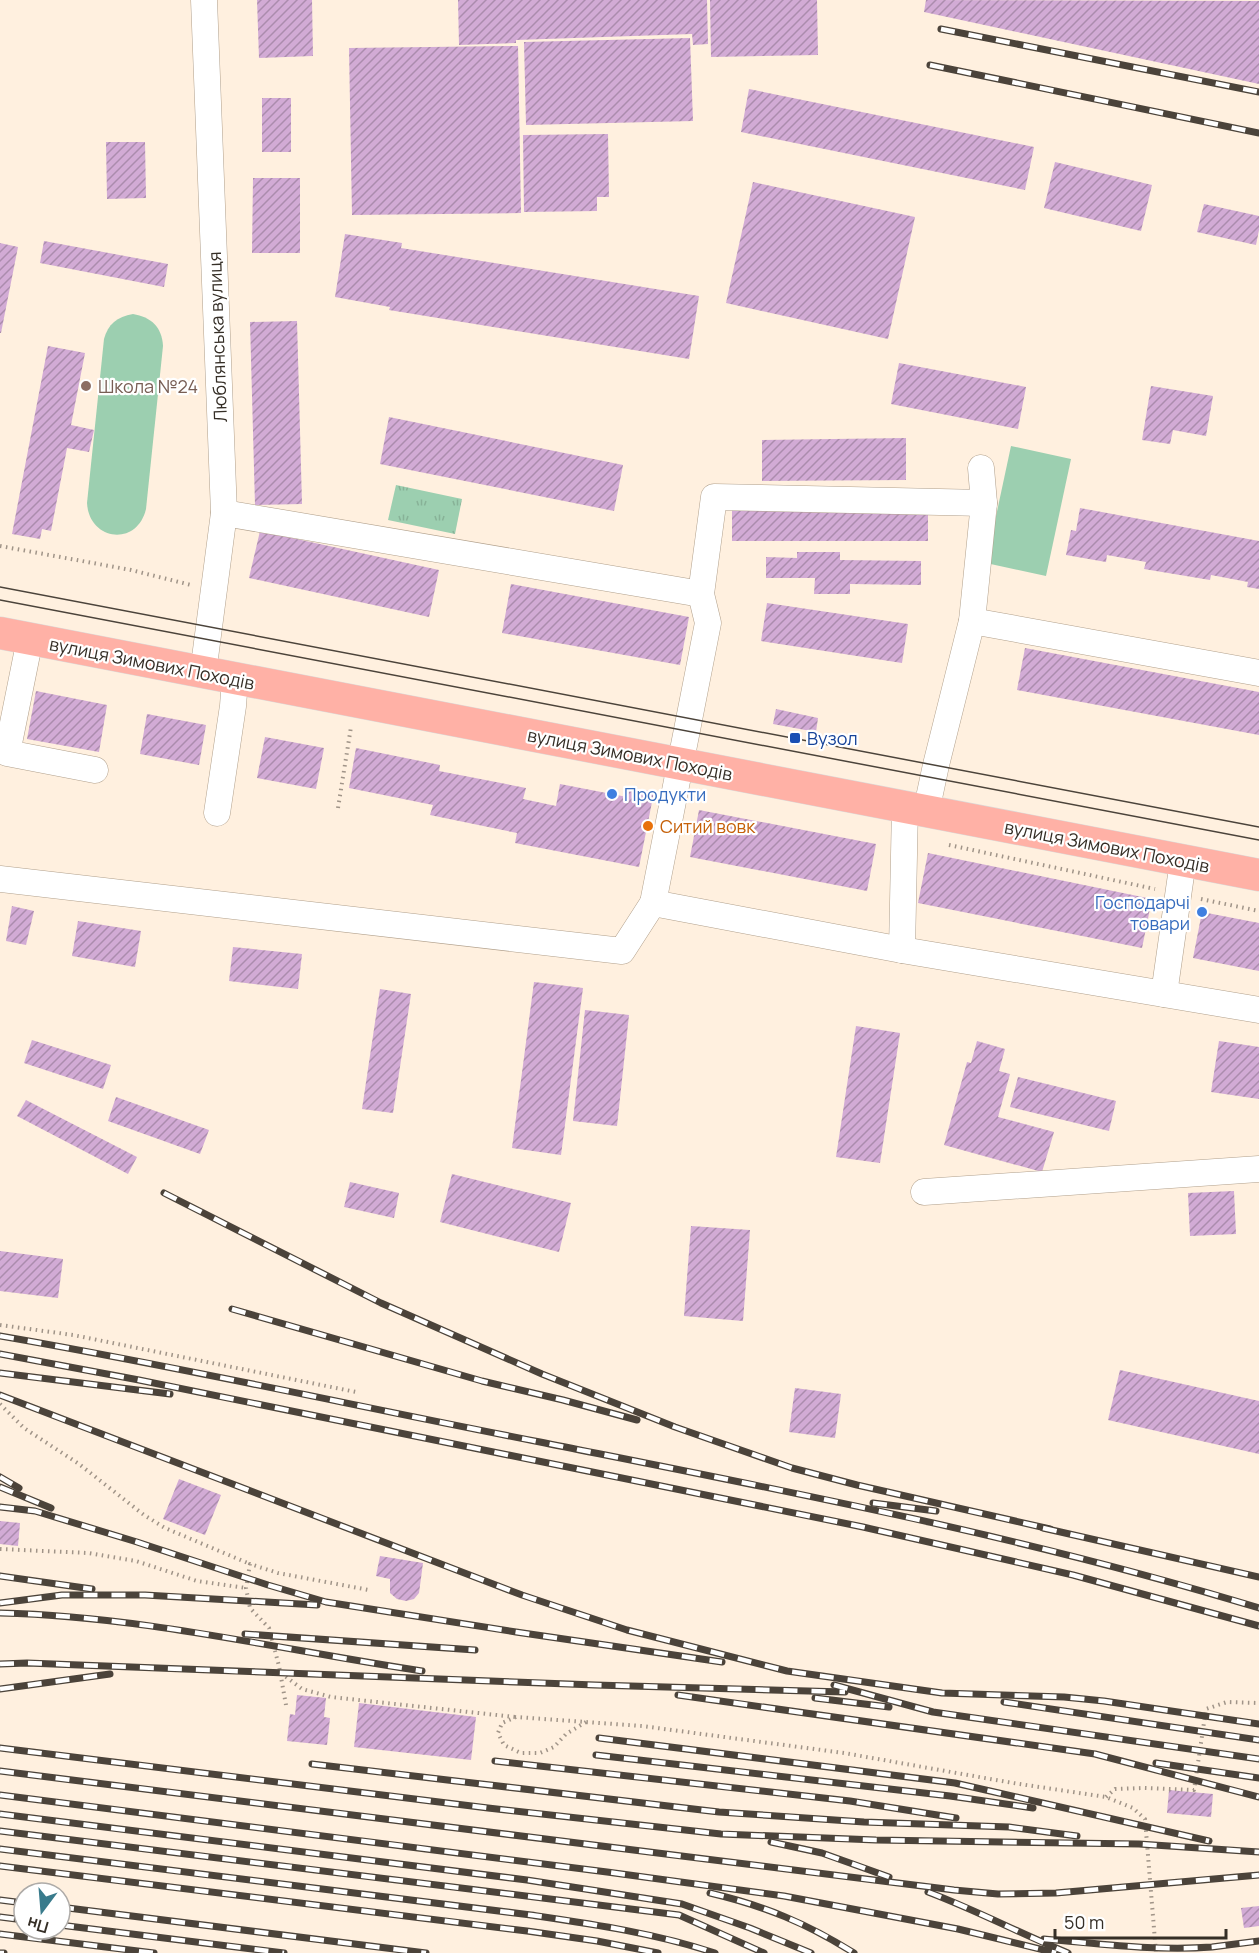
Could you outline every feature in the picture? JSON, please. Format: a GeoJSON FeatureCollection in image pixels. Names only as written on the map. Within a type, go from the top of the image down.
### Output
{"type":"FeatureCollection","features":[{"type":"Feature","properties":{"kind":"main road","name":"вулиця Зимових Походів"},"geometry":{"type":"LineString","coordinates":[[0,633],[1259,875]]}},
{"type":"Feature","properties":{"kind":"street","name":"Люблянська вулиця"},"geometry":{"type":"LineString","coordinates":[[203,673],[224,513],[204,0]]}},
{"type":"Feature","properties":{"kind":"street"},"geometry":{"type":"LineString","coordinates":[[902,950],[916,809],[936,765],[972,621],[984,503],[981,468]]}},
{"type":"Feature","properties":{"kind":"street"},"geometry":{"type":"LineString","coordinates":[[0,879],[622,951],[653,903],[708,623],[701,594],[714,497],[984,503]]}},
{"type":"Feature","properties":{"kind":"street"},"geometry":{"type":"LineString","coordinates":[[224,513],[701,594]]}},
{"type":"Feature","properties":{"kind":"street"},"geometry":{"type":"LineString","coordinates":[[972,621],[1259,673]]}},
{"type":"Feature","properties":{"kind":"street"},"geometry":{"type":"LineString","coordinates":[[30,639],[7,753],[95,770]]}},
{"type":"Feature","properties":{"kind":"street"},"geometry":{"type":"LineString","coordinates":[[217,813],[235,679]]}},
{"type":"Feature","properties":{"kind":"street"},"geometry":{"type":"LineString","coordinates":[[1164,994],[1183,861]]}},
{"type":"Feature","properties":{"kind":"street"},"geometry":{"type":"LineString","coordinates":[[653,903],[902,950],[1259,1010]]}},
{"type":"Feature","properties":{"kind":"street"},"geometry":{"type":"LineString","coordinates":[[924,1192],[1259,1170]]}},
{"type":"Feature","properties":{"kind":"path"},"geometry":{"type":"LineString","coordinates":[[0,546],[131,570],[215,591]]}},
{"type":"Feature","properties":{"kind":"path"},"geometry":{"type":"LineString","coordinates":[[338,808],[351,728]]}},
{"type":"Feature","properties":{"kind":"path"},"geometry":{"type":"LineString","coordinates":[[0,1324],[73,1335],[356,1392]]}},
{"type":"Feature","properties":{"kind":"path"},"geometry":{"type":"LineString","coordinates":[[0,1404],[24,1428],[79,1464],[144,1515],[165,1527],[250,1564],[278,1573],[369,1590]]}},
{"type":"Feature","properties":{"kind":"path"},"geometry":{"type":"LineString","coordinates":[[0,1549],[88,1553],[136,1561],[197,1581],[246,1588]]}},
{"type":"Feature","properties":{"kind":"path"},"geometry":{"type":"LineString","coordinates":[[250,1564],[246,1588],[250,1608],[269,1628],[286,1704]]}},
{"type":"Feature","properties":{"kind":"path"},"geometry":{"type":"LineString","coordinates":[[280,1673],[302,1689],[331,1697],[516,1717],[642,1726],[844,1753],[1106,1797],[1133,1808],[1145,1819],[1156,1953]]}},
{"type":"Feature","properties":{"kind":"path"},"geometry":{"type":"LineString","coordinates":[[1106,1797],[1115,1789],[1194,1790],[1206,1709],[1227,1702],[1259,1703]]}},
{"type":"Feature","properties":{"kind":"path"},"geometry":{"type":"LineString","coordinates":[[516,1717],[502,1723],[498,1732],[504,1745],[521,1753],[540,1753],[554,1747],[566,1734],[586,1722]]}},
{"type":"Feature","properties":{"kind":"green space"},"geometry":{"type":"Polygon","coordinates":[[[133,314],[150,320],[158,328],[163,346],[146,509],[141,521],[133,529],[124,534],[114,534],[104,532],[96,525],[90,516],[87,503],[104,339],[114,322],[133,314]]]}},
{"type":"Feature","properties":{"kind":"green space"},"geometry":{"type":"Polygon","coordinates":[[[1011,446],[1071,459],[1046,576],[986,563],[1011,446]]]}},
{"type":"Feature","properties":{"kind":"green space"},"geometry":{"type":"Polygon","coordinates":[[[396,485],[462,499],[455,534],[388,520],[396,485]]]}},
{"type":"Feature","properties":{"kind":"building"},"geometry":{"type":"Polygon","coordinates":[[[257,0],[312,0],[313,56],[259,58],[257,0]]]}},
{"type":"Feature","properties":{"kind":"building"},"geometry":{"type":"Polygon","coordinates":[[[458,0],[707,0],[708,44],[693,45],[692,34],[516,40],[516,43],[459,45],[458,0]]]}},
{"type":"Feature","properties":{"kind":"building"},"geometry":{"type":"Polygon","coordinates":[[[710,0],[817,0],[818,55],[711,57],[710,0]]]}},
{"type":"Feature","properties":{"kind":"building"},"geometry":{"type":"Polygon","coordinates":[[[926,0],[1259,1],[1259,84],[924,12],[926,0]]]}},
{"type":"Feature","properties":{"kind":"building"},"geometry":{"type":"Polygon","coordinates":[[[690,38],[693,121],[526,125],[524,42],[690,38]]]}},
{"type":"Feature","properties":{"kind":"building"},"geometry":{"type":"Polygon","coordinates":[[[518,46],[521,213],[352,215],[349,48],[518,46]]]}},
{"type":"Feature","properties":{"kind":"building"},"geometry":{"type":"Polygon","coordinates":[[[749,89],[1034,147],[1025,190],[741,132],[749,89]]]}},
{"type":"Feature","properties":{"kind":"building"},"geometry":{"type":"Polygon","coordinates":[[[262,98],[291,98],[291,152],[262,152],[262,98]]]}},
{"type":"Feature","properties":{"kind":"building"},"geometry":{"type":"Polygon","coordinates":[[[608,134],[609,197],[597,197],[597,211],[524,212],[523,135],[608,134]]]}},
{"type":"Feature","properties":{"kind":"building"},"geometry":{"type":"Polygon","coordinates":[[[106,142],[145,142],[146,198],[107,199],[106,142]]]}},
{"type":"Feature","properties":{"kind":"building"},"geometry":{"type":"Polygon","coordinates":[[[1055,162],[1152,185],[1141,231],[1044,208],[1055,162]]]}},
{"type":"Feature","properties":{"kind":"building"},"geometry":{"type":"Polygon","coordinates":[[[253,178],[300,178],[300,253],[252,253],[253,178]]]}},
{"type":"Feature","properties":{"kind":"building"},"geometry":{"type":"Polygon","coordinates":[[[753,182],[915,217],[888,339],[726,303],[753,182]]]}},
{"type":"Feature","properties":{"kind":"building"},"geometry":{"type":"Polygon","coordinates":[[[1204,204],[1259,216],[1256,245],[1197,232],[1204,204]]]}},
{"type":"Feature","properties":{"kind":"building"},"geometry":{"type":"Polygon","coordinates":[[[345,234],[402,243],[401,248],[699,296],[689,359],[389,310],[390,307],[335,297],[345,234]]]}},
{"type":"Feature","properties":{"kind":"building"},"geometry":{"type":"Polygon","coordinates":[[[44,241],[168,264],[164,287],[40,263],[44,241]]]}},
{"type":"Feature","properties":{"kind":"building"},"geometry":{"type":"Polygon","coordinates":[[[0,243],[18,247],[1,333],[0,333],[0,243]]]}},
{"type":"Feature","properties":{"kind":"building"},"geometry":{"type":"Polygon","coordinates":[[[297,321],[302,504],[255,505],[250,322],[297,321]]]}},
{"type":"Feature","properties":{"kind":"building"},"geometry":{"type":"Polygon","coordinates":[[[48,346],[85,353],[71,425],[94,430],[89,452],[67,448],[51,531],[42,529],[40,539],[12,534],[48,346]]]}},
{"type":"Feature","properties":{"kind":"building"},"geometry":{"type":"Polygon","coordinates":[[[899,363],[1026,387],[1018,429],[891,404],[899,363]]]}},
{"type":"Feature","properties":{"kind":"building"},"geometry":{"type":"Polygon","coordinates":[[[1151,386],[1213,396],[1206,436],[1173,430],[1170,444],[1142,440],[1151,386]]]}},
{"type":"Feature","properties":{"kind":"building"},"geometry":{"type":"Polygon","coordinates":[[[389,417],[623,465],[614,511],[380,464],[389,417]]]}},
{"type":"Feature","properties":{"kind":"building"},"geometry":{"type":"Polygon","coordinates":[[[906,438],[906,480],[762,481],[762,440],[906,438]]]}},
{"type":"Feature","properties":{"kind":"building"},"geometry":{"type":"Polygon","coordinates":[[[732,506],[928,506],[928,541],[732,541],[732,506]]]}},
{"type":"Feature","properties":{"kind":"building"},"geometry":{"type":"Polygon","coordinates":[[[1080,508],[1259,541],[1259,589],[1247,587],[1248,582],[1211,575],[1210,580],[1144,569],[1146,562],[1107,555],[1106,562],[1066,555],[1071,530],[1076,531],[1080,508]]]}},
{"type":"Feature","properties":{"kind":"building"},"geometry":{"type":"Polygon","coordinates":[[[260,531],[439,570],[429,617],[249,578],[260,531]]]}},
{"type":"Feature","properties":{"kind":"building"},"geometry":{"type":"Polygon","coordinates":[[[797,552],[840,552],[840,560],[921,561],[921,585],[850,584],[850,594],[814,594],[815,578],[766,578],[766,557],[797,558],[797,552]]]}},
{"type":"Feature","properties":{"kind":"building"},"geometry":{"type":"Polygon","coordinates":[[[511,584],[689,617],[680,665],[502,633],[511,584]]]}},
{"type":"Feature","properties":{"kind":"building"},"geometry":{"type":"Polygon","coordinates":[[[767,603],[908,624],[902,663],[761,641],[767,603]]]}},
{"type":"Feature","properties":{"kind":"building"},"geometry":{"type":"Polygon","coordinates":[[[1025,648],[1259,692],[1259,735],[1017,690],[1025,648]]]}},
{"type":"Feature","properties":{"kind":"building"},"geometry":{"type":"Polygon","coordinates":[[[36,691],[107,705],[99,752],[27,739],[36,691]]]}},
{"type":"Feature","properties":{"kind":"building"},"geometry":{"type":"Polygon","coordinates":[[[776,709],[818,718],[816,732],[773,724],[776,709]]]}},
{"type":"Feature","properties":{"kind":"building"},"geometry":{"type":"Polygon","coordinates":[[[147,714],[206,725],[199,765],[140,754],[147,714]]]}},
{"type":"Feature","properties":{"kind":"building"},"geometry":{"type":"Polygon","coordinates":[[[265,737],[324,748],[316,789],[257,778],[265,737]]]}},
{"type":"Feature","properties":{"kind":"building"},"geometry":{"type":"Polygon","coordinates":[[[356,748],[440,765],[439,771],[526,788],[523,799],[556,806],[560,784],[627,797],[629,787],[654,792],[639,867],[515,843],[517,833],[430,815],[433,805],[349,788],[356,748]]]}},
{"type":"Feature","properties":{"kind":"building"},"geometry":{"type":"Polygon","coordinates":[[[699,810],[876,844],[867,891],[690,857],[699,810]]]}},
{"type":"Feature","properties":{"kind":"building"},"geometry":{"type":"Polygon","coordinates":[[[928,853],[1152,899],[1142,948],[918,903],[928,853]]]}},
{"type":"Feature","properties":{"kind":"building"},"geometry":{"type":"Polygon","coordinates":[[[12,906],[34,911],[26,945],[6,941],[12,906]]]}},
{"type":"Feature","properties":{"kind":"building"},"geometry":{"type":"Polygon","coordinates":[[[1202,912],[1259,923],[1259,971],[1193,958],[1202,912]]]}},
{"type":"Feature","properties":{"kind":"building"},"geometry":{"type":"Polygon","coordinates":[[[78,921],[141,931],[135,967],[72,956],[78,921]]]}},
{"type":"Feature","properties":{"kind":"building"},"geometry":{"type":"Polygon","coordinates":[[[233,947],[302,954],[298,989],[229,981],[233,947]]]}},
{"type":"Feature","properties":{"kind":"building"},"geometry":{"type":"Polygon","coordinates":[[[534,982],[583,988],[561,1155],[512,1148],[534,982]]]}},
{"type":"Feature","properties":{"kind":"building"},"geometry":{"type":"Polygon","coordinates":[[[380,989],[411,994],[393,1113],[362,1109],[380,989]]]}},
{"type":"Feature","properties":{"kind":"building"},"geometry":{"type":"Polygon","coordinates":[[[585,1010],[629,1015],[617,1126],[573,1121],[585,1010]]]}},
{"type":"Feature","properties":{"kind":"building"},"geometry":{"type":"Polygon","coordinates":[[[856,1026],[900,1033],[880,1163],[836,1157],[856,1026]]]}},
{"type":"Feature","properties":{"kind":"building"},"geometry":{"type":"Polygon","coordinates":[[[32,1040],[111,1065],[103,1089],[24,1063],[32,1040]]]}},
{"type":"Feature","properties":{"kind":"building"},"geometry":{"type":"Polygon","coordinates":[[[977,1041],[1005,1049],[999,1071],[1010,1074],[998,1117],[1054,1132],[1042,1172],[944,1145],[967,1062],[971,1063],[977,1041]]]}},
{"type":"Feature","properties":{"kind":"building"},"geometry":{"type":"Polygon","coordinates":[[[1219,1041],[1259,1047],[1259,1099],[1211,1092],[1219,1041]]]}},
{"type":"Feature","properties":{"kind":"building"},"geometry":{"type":"Polygon","coordinates":[[[1018,1077],[1116,1101],[1109,1131],[1010,1107],[1018,1077]]]}},
{"type":"Feature","properties":{"kind":"building"},"geometry":{"type":"Polygon","coordinates":[[[116,1097],[209,1130],[200,1154],[108,1121],[116,1097]]]}},
{"type":"Feature","properties":{"kind":"building"},"geometry":{"type":"Polygon","coordinates":[[[26,1100],[137,1157],[128,1174],[17,1116],[26,1100]]]}},
{"type":"Feature","properties":{"kind":"building"},"geometry":{"type":"Polygon","coordinates":[[[452,1174],[571,1203],[559,1252],[440,1222],[452,1174]]]}},
{"type":"Feature","properties":{"kind":"building"},"geometry":{"type":"Polygon","coordinates":[[[350,1182],[399,1193],[394,1218],[344,1207],[350,1182]]]}},
{"type":"Feature","properties":{"kind":"building"},"geometry":{"type":"Polygon","coordinates":[[[1234,1191],[1236,1234],[1190,1236],[1188,1193],[1234,1191]]]}},
{"type":"Feature","properties":{"kind":"building"},"geometry":{"type":"Polygon","coordinates":[[[691,1226],[750,1230],[743,1321],[684,1316],[691,1226]]]}},
{"type":"Feature","properties":{"kind":"building"},"geometry":{"type":"Polygon","coordinates":[[[0,1251],[63,1259],[58,1298],[0,1291],[0,1251]]]}},
{"type":"Feature","properties":{"kind":"building"},"geometry":{"type":"Polygon","coordinates":[[[1120,1370],[1259,1401],[1259,1454],[1108,1420],[1120,1370]]]}},
{"type":"Feature","properties":{"kind":"building"},"geometry":{"type":"Polygon","coordinates":[[[795,1388],[841,1394],[835,1438],[789,1432],[795,1388]]]}},
{"type":"Feature","properties":{"kind":"building"},"geometry":{"type":"Polygon","coordinates":[[[179,1479],[221,1495],[205,1535],[163,1519],[179,1479]]]}},
{"type":"Feature","properties":{"kind":"building"},"geometry":{"type":"Polygon","coordinates":[[[0,1521],[20,1523],[18,1546],[0,1544],[0,1521]]]}},
{"type":"Feature","properties":{"kind":"building"},"geometry":{"type":"Polygon","coordinates":[[[380,1556],[423,1563],[419,1593],[414,1599],[406,1601],[397,1599],[390,1593],[390,1579],[376,1576],[380,1556]]]}},
{"type":"Feature","properties":{"kind":"building"},"geometry":{"type":"Polygon","coordinates":[[[297,1695],[326,1698],[324,1717],[330,1718],[327,1745],[287,1741],[290,1714],[295,1715],[297,1695]]]}},
{"type":"Feature","properties":{"kind":"building"},"geometry":{"type":"Polygon","coordinates":[[[359,1703],[476,1717],[471,1760],[354,1747],[359,1703]]]}},
{"type":"Feature","properties":{"kind":"building"},"geometry":{"type":"Polygon","coordinates":[[[1169,1790],[1213,1794],[1211,1817],[1167,1813],[1169,1790]]]}},
{"type":"Feature","properties":{"kind":"building"},"geometry":{"type":"Polygon","coordinates":[[[1259,1906],[1259,1926],[1244,1928],[1241,1908],[1259,1906]]]}},
{"type":"Feature","properties":{"kind":"tram line"},"geometry":{"type":"LineString","coordinates":[[0,587],[1259,827]]}},
{"type":"Feature","properties":{"kind":"tram line"},"geometry":{"type":"LineString","coordinates":[[0,600],[1259,840]]}},
{"type":"Feature","properties":{"kind":"railway"},"geometry":{"type":"LineString","coordinates":[[941,29],[1259,92]]}},
{"type":"Feature","properties":{"kind":"railway"},"geometry":{"type":"LineString","coordinates":[[930,65],[1259,133]]}},
{"type":"Feature","properties":{"kind":"railway"},"geometry":{"type":"LineString","coordinates":[[164,1193],[381,1303],[542,1374],[675,1427],[792,1468],[1050,1529]]}},
{"type":"Feature","properties":{"kind":"railway"},"geometry":{"type":"LineString","coordinates":[[232,1309],[482,1381],[637,1420]]}},
{"type":"Feature","properties":{"kind":"railway"},"geometry":{"type":"LineString","coordinates":[[0,1336],[203,1374],[902,1516],[1081,1558],[1259,1608]]}},
{"type":"Feature","properties":{"kind":"railway"},"geometry":{"type":"LineString","coordinates":[[0,1354],[139,1380],[863,1527],[1073,1575],[1259,1626]]}},
{"type":"Feature","properties":{"kind":"railway"},"geometry":{"type":"LineString","coordinates":[[0,1373],[170,1394]]}},
{"type":"Feature","properties":{"kind":"railway"},"geometry":{"type":"LineString","coordinates":[[0,1395],[522,1595],[627,1630],[787,1671],[942,1693],[1064,1697],[1104,1701],[1259,1724]]}},
{"type":"Feature","properties":{"kind":"railway"},"geometry":{"type":"LineString","coordinates":[[0,1477],[19,1488]]}},
{"type":"Feature","properties":{"kind":"railway"},"geometry":{"type":"LineString","coordinates":[[0,1487],[51,1508]]}},
{"type":"Feature","properties":{"kind":"railway"},"geometry":{"type":"LineString","coordinates":[[873,1503],[936,1511]]}},
{"type":"Feature","properties":{"kind":"railway"},"geometry":{"type":"LineString","coordinates":[[0,1507],[35,1511],[326,1602],[722,1662]]}},
{"type":"Feature","properties":{"kind":"railway"},"geometry":{"type":"LineString","coordinates":[[1043,1528],[1259,1577]]}},
{"type":"Feature","properties":{"kind":"railway"},"geometry":{"type":"LineString","coordinates":[[0,1576],[92,1589]]}},
{"type":"Feature","properties":{"kind":"railway"},"geometry":{"type":"LineString","coordinates":[[0,1603],[62,1595],[145,1595],[317,1605]]}},
{"type":"Feature","properties":{"kind":"railway"},"geometry":{"type":"LineString","coordinates":[[0,1613],[53,1615],[159,1627],[422,1671]]}},
{"type":"Feature","properties":{"kind":"railway"},"geometry":{"type":"LineString","coordinates":[[245,1634],[475,1650]]}},
{"type":"Feature","properties":{"kind":"railway"},"geometry":{"type":"LineString","coordinates":[[0,1664],[27,1663],[595,1685],[845,1692]]}},
{"type":"Feature","properties":{"kind":"railway"},"geometry":{"type":"LineString","coordinates":[[0,1689],[110,1674]]}},
{"type":"Feature","properties":{"kind":"railway"},"geometry":{"type":"LineString","coordinates":[[834,1685],[933,1712],[1259,1759]]}},
{"type":"Feature","properties":{"kind":"railway"},"geometry":{"type":"LineString","coordinates":[[678,1695],[1095,1754],[1259,1797]]}},
{"type":"Feature","properties":{"kind":"railway"},"geometry":{"type":"LineString","coordinates":[[815,1698],[889,1707]]}},
{"type":"Feature","properties":{"kind":"railway"},"geometry":{"type":"LineString","coordinates":[[1004,1702],[1259,1740]]}},
{"type":"Feature","properties":{"kind":"railway"},"geometry":{"type":"LineString","coordinates":[[599,1738],[955,1783],[1209,1841]]}},
{"type":"Feature","properties":{"kind":"railway"},"geometry":{"type":"LineString","coordinates":[[0,1748],[721,1834],[876,1840],[1139,1844],[1259,1852]]}},
{"type":"Feature","properties":{"kind":"railway"},"geometry":{"type":"LineString","coordinates":[[596,1755],[950,1796],[1033,1808]]}},
{"type":"Feature","properties":{"kind":"railway"},"geometry":{"type":"LineString","coordinates":[[495,1761],[850,1801],[956,1818]]}},
{"type":"Feature","properties":{"kind":"railway"},"geometry":{"type":"LineString","coordinates":[[1156,1763],[1259,1778]]}},
{"type":"Feature","properties":{"kind":"railway"},"geometry":{"type":"LineString","coordinates":[[312,1764],[719,1812],[864,1822],[1009,1827],[1077,1836]]}},
{"type":"Feature","properties":{"kind":"railway"},"geometry":{"type":"LineString","coordinates":[[0,1771],[998,1894],[1056,1893],[1259,1875]]}},
{"type":"Feature","properties":{"kind":"railway"},"geometry":{"type":"LineString","coordinates":[[0,1795],[784,1896],[958,1929],[1056,1953]]}},
{"type":"Feature","properties":{"kind":"railway"},"geometry":{"type":"LineString","coordinates":[[0,1814],[527,1880],[682,1904],[811,1953]]}},
{"type":"Feature","properties":{"kind":"railway"},"geometry":{"type":"LineString","coordinates":[[0,1831],[679,1915],[764,1953]]}},
{"type":"Feature","properties":{"kind":"railway"},"geometry":{"type":"LineString","coordinates":[[771,1842],[822,1853],[889,1877]]}},
{"type":"Feature","properties":{"kind":"railway"},"geometry":{"type":"LineString","coordinates":[[0,1849],[531,1915],[646,1935],[715,1953]]}},
{"type":"Feature","properties":{"kind":"railway"},"geometry":{"type":"LineString","coordinates":[[0,1866],[527,1931],[658,1953]]}},
{"type":"Feature","properties":{"kind":"railway"},"geometry":{"type":"LineString","coordinates":[[928,1892],[1068,1953]]}},
{"type":"Feature","properties":{"kind":"railway"},"geometry":{"type":"LineString","coordinates":[[710,1893],[785,1917],[854,1953]]}},
{"type":"Feature","properties":{"kind":"railway"},"geometry":{"type":"LineString","coordinates":[[0,1900],[12,1902]]}},
{"type":"Feature","properties":{"kind":"railway"},"geometry":{"type":"LineString","coordinates":[[72,1909],[426,1953]]}},
{"type":"Feature","properties":{"kind":"railway"},"geometry":{"type":"LineString","coordinates":[[0,1917],[12,1918]]}},
{"type":"Feature","properties":{"kind":"railway"},"geometry":{"type":"LineString","coordinates":[[72,1926],[284,1953]]}},
{"type":"Feature","properties":{"kind":"railway"},"geometry":{"type":"LineString","coordinates":[[0,1934],[154,1953]]}},
{"type":"Feature","properties":{"kind":"railway"},"geometry":{"type":"LineString","coordinates":[[1044,1939],[1170,1948],[1212,1947],[1259,1941]]}},
{"type":"Feature","properties":{"kind":"place","name":"Школа №24"},"geometry":{"type":"Point","coordinates":[86,386]}},
{"type":"Feature","properties":{"kind":"place","name":"Вузол"},"geometry":{"type":"Point","coordinates":[795,738]}},
{"type":"Feature","properties":{"kind":"place","name":"Продукти"},"geometry":{"type":"Point","coordinates":[612,794]}},
{"type":"Feature","properties":{"kind":"place","name":"Ситий вовк"},"geometry":{"type":"Point","coordinates":[648,826]}},
{"type":"Feature","properties":{"kind":"place","name":"Господарчі товари"},"geometry":{"type":"Point","coordinates":[1202,912]}}]}
